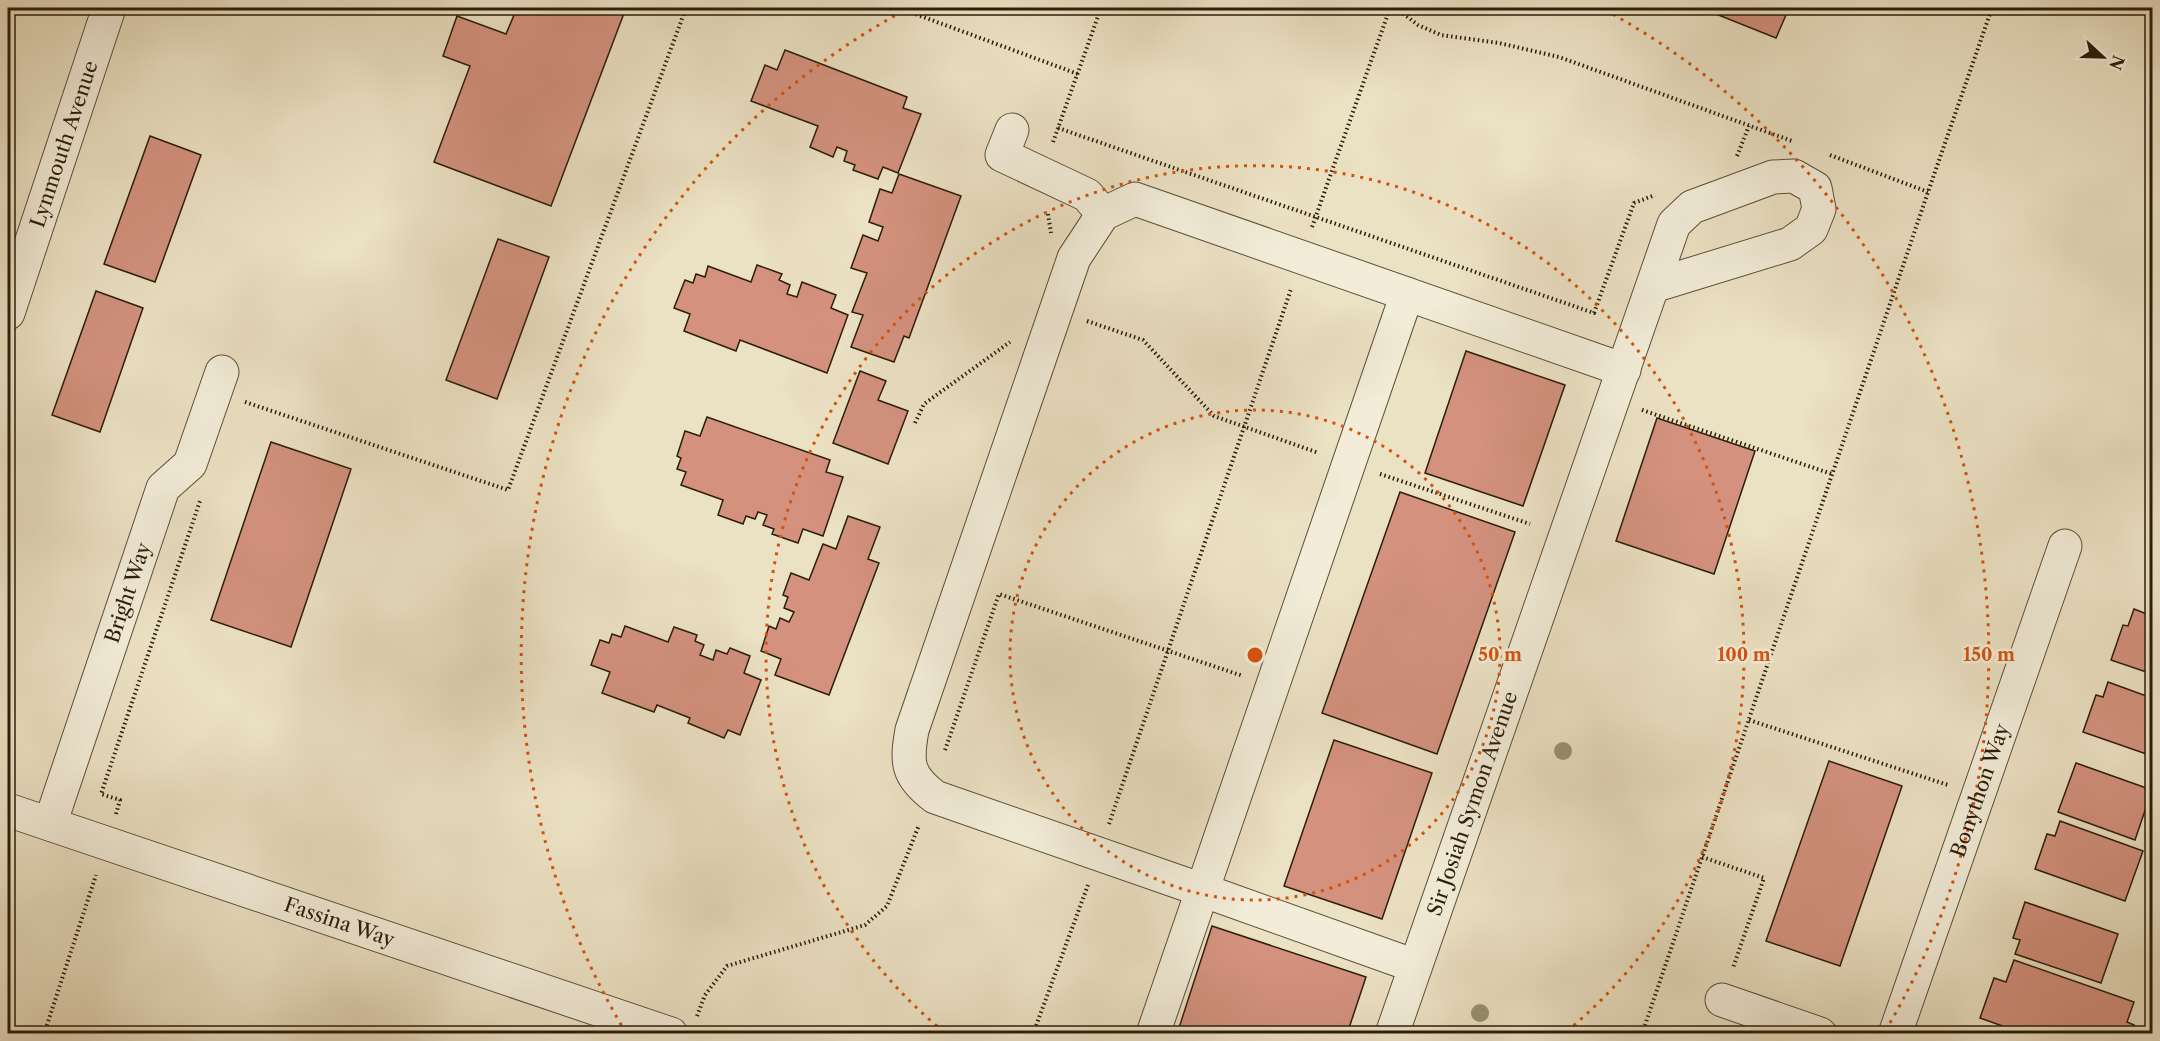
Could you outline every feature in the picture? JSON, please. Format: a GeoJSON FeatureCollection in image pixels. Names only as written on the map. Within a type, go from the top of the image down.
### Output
{"type":"FeatureCollection","features":[{"type":"Feature","properties":{"kind":"street","name":"Lynmouth Avenue"},"geometry":{"type":"LineString","coordinates":[[8,313],[109,8]]}},
{"type":"Feature","properties":{"kind":"street"},"geometry":{"type":"LineString","coordinates":[[1012,130],[1002,155],[1087,195],[1104,214]]}},
{"type":"Feature","properties":{"kind":"street","name":"Sir Josiah Symon Avenue"},"geometry":{"type":"LineString","coordinates":[[1392,1034],[1674,224],[1692,207],[1773,177],[1794,176],[1815,188],[1819,209],[1811,229],[1791,244],[1653,286]]}},
{"type":"Feature","properties":{"kind":"street"},"geometry":{"type":"LineString","coordinates":[[1415,966],[935,797],[922,787],[912,772],[908,754],[912,730],[1074,258],[1104,214],[1135,200],[1624,370]]}},
{"type":"Feature","properties":{"kind":"street"},"geometry":{"type":"LineString","coordinates":[[1153,1034],[1407,294]]}},
{"type":"Feature","properties":{"kind":"street","name":"Bright Way"},"geometry":{"type":"LineString","coordinates":[[50,824],[162,488],[190,465],[228,385]]}},
{"type":"Feature","properties":{"kind":"street","name":"Bonython Way"},"geometry":{"type":"LineString","coordinates":[[1895,1034],[2065,546]]}},
{"type":"Feature","properties":{"kind":"street","name":"Fassina Way"},"geometry":{"type":"LineString","coordinates":[[8,810],[671,1034]]}},
{"type":"Feature","properties":{"kind":"street"},"geometry":{"type":"LineString","coordinates":[[1722,1000],[1820,1034]]}},
{"type":"Feature","properties":{"kind":"path"},"geometry":{"type":"LineString","coordinates":[[228,385],[508,490],[686,8]]}},
{"type":"Feature","properties":{"kind":"path"},"geometry":{"type":"LineString","coordinates":[[899,8],[1077,74]]}},
{"type":"Feature","properties":{"kind":"path"},"geometry":{"type":"LineString","coordinates":[[1052,240],[1042,174],[1101,8]]}},
{"type":"Feature","properties":{"kind":"path"},"geometry":{"type":"LineString","coordinates":[[1309,236],[1390,8]]}},
{"type":"Feature","properties":{"kind":"path"},"geometry":{"type":"LineString","coordinates":[[1396,8],[1418,25],[1441,35],[1499,43],[1559,57],[1794,142]]}},
{"type":"Feature","properties":{"kind":"path"},"geometry":{"type":"LineString","coordinates":[[1642,1034],[1992,8]]}},
{"type":"Feature","properties":{"kind":"path"},"geometry":{"type":"LineString","coordinates":[[1733,166],[1749,126]]}},
{"type":"Feature","properties":{"kind":"path"},"geometry":{"type":"LineString","coordinates":[[1058,128],[1594,313],[1634,202],[1656,195]]}},
{"type":"Feature","properties":{"kind":"path"},"geometry":{"type":"LineString","coordinates":[[1827,154],[1928,192]]}},
{"type":"Feature","properties":{"kind":"path"},"geometry":{"type":"LineString","coordinates":[[1033,1034],[1099,854],[1292,286]]}},
{"type":"Feature","properties":{"kind":"path"},"geometry":{"type":"LineString","coordinates":[[1079,318],[1143,340],[1214,417],[1330,456]]}},
{"type":"Feature","properties":{"kind":"path"},"geometry":{"type":"LineString","coordinates":[[915,423],[924,404],[1013,340]]}},
{"type":"Feature","properties":{"kind":"path"},"geometry":{"type":"LineString","coordinates":[[1639,409],[1832,474]]}},
{"type":"Feature","properties":{"kind":"path"},"geometry":{"type":"LineString","coordinates":[[1374,472],[1530,524]]}},
{"type":"Feature","properties":{"kind":"path"},"geometry":{"type":"LineString","coordinates":[[44,1034],[120,800],[101,795],[201,500]]}},
{"type":"Feature","properties":{"kind":"path"},"geometry":{"type":"LineString","coordinates":[[1749,720],[1979,796]]}},
{"type":"Feature","properties":{"kind":"path"},"geometry":{"type":"LineString","coordinates":[[1702,857],[1764,878],[1722,1000]]}},
{"type":"Feature","properties":{"kind":"building"},"geometry":{"type":"Polygon","coordinates":[[[517,8],[626,8],[551,206],[434,162],[470,66],[443,56],[457,16],[506,34],[517,8]]]}},
{"type":"Feature","properties":{"kind":"building"},"geometry":{"type":"Polygon","coordinates":[[[1701,8],[1789,8],[1776,38],[1701,8]]]}},
{"type":"Feature","properties":{"kind":"building"},"geometry":{"type":"Polygon","coordinates":[[[785,50],[907,97],[903,108],[921,114],[898,173],[883,167],[878,179],[853,170],[855,165],[844,161],[847,151],[837,147],[833,157],[810,147],[818,126],[751,101],[765,65],[777,70],[785,50]]]}},
{"type":"Feature","properties":{"kind":"building"},"geometry":{"type":"Polygon","coordinates":[[[150,136],[201,155],[155,282],[104,264],[150,136]]]}},
{"type":"Feature","properties":{"kind":"building"},"geometry":{"type":"Polygon","coordinates":[[[899,174],[961,196],[909,338],[904,336],[894,362],[851,347],[863,315],[852,312],[867,273],[851,268],[863,235],[878,241],[883,227],[869,222],[880,189],[892,193],[899,174]]]}},
{"type":"Feature","properties":{"kind":"building"},"geometry":{"type":"Polygon","coordinates":[[[498,239],[549,257],[497,399],[446,380],[498,239]]]}},
{"type":"Feature","properties":{"kind":"building"},"geometry":{"type":"Polygon","coordinates":[[[757,265],[782,274],[779,280],[790,285],[787,294],[797,297],[802,282],[836,295],[831,308],[848,315],[827,373],[740,340],[736,351],[684,331],[690,314],[674,308],[685,280],[693,283],[696,274],[705,277],[708,266],[751,282],[757,265]]]}},
{"type":"Feature","properties":{"kind":"building"},"geometry":{"type":"Polygon","coordinates":[[[96,291],[143,308],[100,432],[52,415],[96,291]]]}},
{"type":"Feature","properties":{"kind":"building"},"geometry":{"type":"Polygon","coordinates":[[[1466,351],[1565,385],[1523,506],[1425,473],[1466,351]]]}},
{"type":"Feature","properties":{"kind":"building"},"geometry":{"type":"Polygon","coordinates":[[[860,371],[886,381],[878,400],[908,411],[888,464],[833,443],[860,371]]]}},
{"type":"Feature","properties":{"kind":"building"},"geometry":{"type":"Polygon","coordinates":[[[707,417],[830,460],[826,472],[843,477],[823,536],[803,529],[798,543],[772,534],[774,529],[763,525],[767,515],[758,512],[755,519],[746,516],[743,524],[718,515],[723,500],[681,485],[686,472],[677,469],[681,458],[677,456],[685,431],[700,436],[707,417]]]}},
{"type":"Feature","properties":{"kind":"building"},"geometry":{"type":"Polygon","coordinates":[[[1657,418],[1755,451],[1714,574],[1616,541],[1657,418]]]}},
{"type":"Feature","properties":{"kind":"building"},"geometry":{"type":"Polygon","coordinates":[[[271,442],[351,469],[291,647],[211,620],[271,442]]]}},
{"type":"Feature","properties":{"kind":"building"},"geometry":{"type":"Polygon","coordinates":[[[1400,492],[1515,532],[1437,754],[1322,713],[1400,492]]]}},
{"type":"Feature","properties":{"kind":"building"},"geometry":{"type":"Polygon","coordinates":[[[848,516],[880,527],[868,559],[879,563],[829,695],[775,675],[781,659],[761,651],[769,626],[776,629],[780,618],[789,622],[794,612],[784,608],[788,597],[783,595],[791,573],[809,580],[823,544],[836,549],[848,516]]]}},
{"type":"Feature","properties":{"kind":"building"},"geometry":{"type":"Polygon","coordinates":[[[2134,609],[2152,616],[2152,674],[2111,660],[2123,625],[2128,626],[2134,609]]]}},
{"type":"Feature","properties":{"kind":"building"},"geometry":{"type":"Polygon","coordinates":[[[625,626],[668,642],[674,627],[697,635],[695,641],[704,645],[700,655],[713,660],[716,650],[727,654],[730,648],[750,656],[744,673],[761,680],[740,735],[728,730],[724,738],[688,723],[690,718],[657,705],[654,712],[602,693],[610,672],[591,665],[600,640],[609,643],[612,634],[621,637],[625,626]]]}},
{"type":"Feature","properties":{"kind":"building"},"geometry":{"type":"Polygon","coordinates":[[[2108,682],[2152,698],[2152,756],[2083,732],[2096,695],[2103,697],[2108,682]]]}},
{"type":"Feature","properties":{"kind":"building"},"geometry":{"type":"Polygon","coordinates":[[[1334,740],[1432,773],[1382,919],[1284,886],[1334,740]]]}},
{"type":"Feature","properties":{"kind":"building"},"geometry":{"type":"Polygon","coordinates":[[[1829,761],[1902,786],[1840,966],[1766,941],[1829,761]]]}},
{"type":"Feature","properties":{"kind":"building"},"geometry":{"type":"Polygon","coordinates":[[[2076,763],[2152,790],[2135,840],[2058,812],[2076,763]]]}},
{"type":"Feature","properties":{"kind":"building"},"geometry":{"type":"Polygon","coordinates":[[[2060,821],[2143,851],[2125,901],[2035,869],[2047,834],[2055,836],[2060,821]]]}},
{"type":"Feature","properties":{"kind":"building"},"geometry":{"type":"Polygon","coordinates":[[[2025,902],[2118,934],[2101,983],[2015,954],[2020,940],[2013,938],[2025,902]]]}},
{"type":"Feature","properties":{"kind":"building"},"geometry":{"type":"Polygon","coordinates":[[[1212,926],[1366,977],[1347,1034],[1177,1034],[1212,926]]]}},
{"type":"Feature","properties":{"kind":"building"},"geometry":{"type":"Polygon","coordinates":[[[2014,960],[2134,1002],[2127,1022],[2134,1025],[2131,1034],[2025,1034],[1980,1018],[1994,978],[2006,982],[2014,960]]]}}]}
